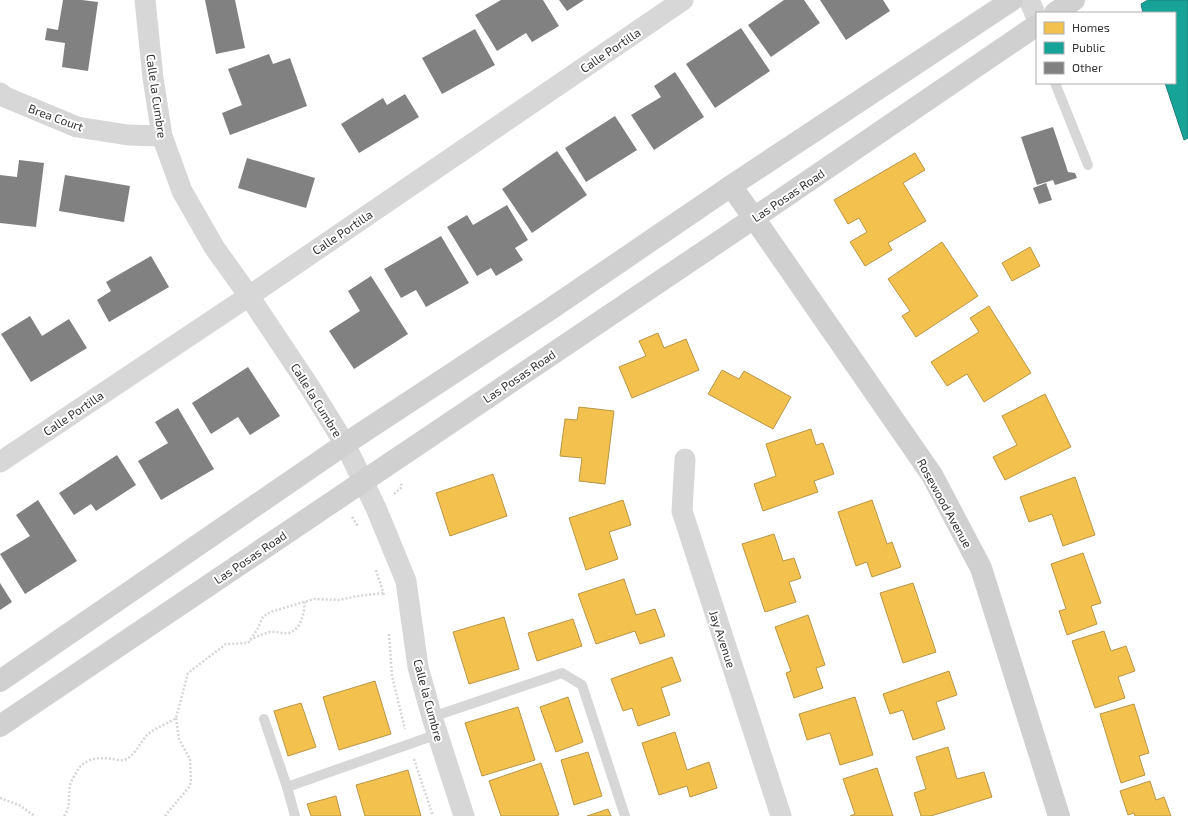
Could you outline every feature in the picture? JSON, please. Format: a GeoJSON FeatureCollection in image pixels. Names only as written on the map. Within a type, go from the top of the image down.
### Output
{"type":"FeatureCollection","features":[{"type":"Feature","properties":{"kind":"main road"},"geometry":{"type":"LineString","coordinates":[[0,681],[345,444],[549,310],[731,186],[1012,0]]}},
{"type":"Feature","properties":{"kind":"main road"},"geometry":{"type":"LineString","coordinates":[[1056,12],[1074,0]]}},
{"type":"Feature","properties":{"kind":"main road","name":"Las Posas Road"},"geometry":{"type":"LineString","coordinates":[[0,726],[754,218],[1036,26]]}},
{"type":"Feature","properties":{"kind":"main road","name":"Rosewood Avenue"},"geometry":{"type":"LineString","coordinates":[[731,186],[932,475],[981,568],[1059,816]]}},
{"type":"Feature","properties":{"kind":"street","name":"Calle la Cumbre"},"geometry":{"type":"LineString","coordinates":[[145,0],[153,78],[162,136],[182,191],[214,247],[249,296],[309,386],[345,444],[388,536],[406,581],[418,667],[464,816]]}},
{"type":"Feature","properties":{"kind":"street","name":"Calle Portilla"},"geometry":{"type":"LineString","coordinates":[[0,462],[249,296],[683,0]]}},
{"type":"Feature","properties":{"kind":"street"},"geometry":{"type":"LineString","coordinates":[[1029,0],[1036,16]]}},
{"type":"Feature","properties":{"kind":"street","name":"Brea Court"},"geometry":{"type":"LineString","coordinates":[[0,93],[5,97],[77,126],[128,135],[162,136]]}},
{"type":"Feature","properties":{"kind":"street","name":"Jay Avenue"},"geometry":{"type":"LineString","coordinates":[[685,459],[682,511],[781,816]]}},
{"type":"Feature","properties":{"kind":"lane"},"geometry":{"type":"LineString","coordinates":[[1055,84],[1088,165]]}},
{"type":"Feature","properties":{"kind":"lane"},"geometry":{"type":"LineString","coordinates":[[287,787],[562,674],[582,685],[625,816]]}},
{"type":"Feature","properties":{"kind":"lane"},"geometry":{"type":"LineString","coordinates":[[264,719],[287,787],[295,816]]}},
{"type":"Feature","properties":{"kind":"path"},"geometry":{"type":"LineString","coordinates":[[165,816],[189,787],[191,782],[190,759],[179,739],[176,718],[188,673],[226,644],[248,643],[257,630],[263,617],[270,612],[314,599],[339,600],[383,593]]}},
{"type":"Feature","properties":{"kind":"path"},"geometry":{"type":"LineString","coordinates":[[249,640],[271,632],[289,633],[294,630],[300,624],[304,612],[305,601]]}},
{"type":"Feature","properties":{"kind":"path"},"geometry":{"type":"LineString","coordinates":[[64,816],[70,802],[70,786],[75,775],[88,761],[94,758],[122,760],[128,758],[148,735],[176,718]]}},
{"type":"Feature","properties":{"kind":"path"},"geometry":{"type":"LineString","coordinates":[[0,798],[19,805],[35,816]]}},
{"type":"Feature","properties":{"kind":"building: Homes"},"geometry":{"type":"Polygon","coordinates":[[[915,153],[925,170],[903,183],[926,221],[888,243],[892,250],[865,266],[850,242],[867,232],[859,218],[848,224],[834,200],[915,153]]]}},
{"type":"Feature","properties":{"kind":"building: Homes"},"geometry":{"type":"Polygon","coordinates":[[[942,242],[978,296],[916,337],[902,316],[910,311],[888,279],[942,242]]]}},
{"type":"Feature","properties":{"kind":"building: Homes"},"geometry":{"type":"Polygon","coordinates":[[[1030,247],[1040,266],[1012,281],[1002,263],[1030,247]]]}},
{"type":"Feature","properties":{"kind":"building: Homes"},"geometry":{"type":"Polygon","coordinates":[[[989,306],[1031,373],[984,402],[967,374],[947,386],[931,362],[979,332],[970,318],[989,306]]]}},
{"type":"Feature","properties":{"kind":"building: Homes"},"geometry":{"type":"Polygon","coordinates":[[[658,333],[664,348],[686,339],[699,370],[632,398],[619,367],[646,356],[639,341],[658,333]]]}},
{"type":"Feature","properties":{"kind":"building: Homes"},"geometry":{"type":"Polygon","coordinates":[[[722,370],[739,379],[744,371],[791,397],[773,429],[708,394],[722,370]]]}},
{"type":"Feature","properties":{"kind":"building: Homes"},"geometry":{"type":"Polygon","coordinates":[[[1045,394],[1071,447],[1005,480],[993,457],[1017,445],[1002,416],[1045,394]]]}},
{"type":"Feature","properties":{"kind":"building: Homes"},"geometry":{"type":"Polygon","coordinates":[[[579,407],[614,411],[605,484],[579,481],[582,458],[560,456],[565,419],[577,420],[579,407]]]}},
{"type":"Feature","properties":{"kind":"building: Homes"},"geometry":{"type":"Polygon","coordinates":[[[811,429],[816,445],[823,443],[834,474],[814,481],[818,492],[763,511],[754,484],[776,476],[766,444],[811,429]]]}},
{"type":"Feature","properties":{"kind":"building: Homes"},"geometry":{"type":"Polygon","coordinates":[[[493,474],[507,516],[450,536],[436,493],[493,474]]]}},
{"type":"Feature","properties":{"kind":"building: Homes"},"geometry":{"type":"Polygon","coordinates":[[[1075,477],[1095,535],[1063,546],[1052,514],[1029,522],[1020,497],[1075,477]]]}},
{"type":"Feature","properties":{"kind":"building: Homes"},"geometry":{"type":"Polygon","coordinates":[[[623,500],[631,525],[609,532],[618,559],[586,570],[569,518],[623,500]]]}},
{"type":"Feature","properties":{"kind":"building: Homes"},"geometry":{"type":"Polygon","coordinates":[[[872,500],[887,544],[892,542],[901,567],[872,577],[867,562],[856,566],[838,512],[872,500]]]}},
{"type":"Feature","properties":{"kind":"building: Homes"},"geometry":{"type":"Polygon","coordinates":[[[774,534],[783,561],[794,558],[801,578],[789,582],[796,602],[765,612],[742,544],[774,534]]]}},
{"type":"Feature","properties":{"kind":"building: Homes"},"geometry":{"type":"Polygon","coordinates":[[[1083,553],[1101,603],[1091,606],[1097,624],[1067,635],[1059,611],[1066,609],[1051,564],[1083,553]]]}},
{"type":"Feature","properties":{"kind":"building: Homes"},"geometry":{"type":"Polygon","coordinates":[[[624,579],[636,615],[655,609],[665,636],[640,644],[635,631],[596,644],[578,594],[624,579]]]}},
{"type":"Feature","properties":{"kind":"building: Homes"},"geometry":{"type":"Polygon","coordinates":[[[913,583],[936,652],[903,663],[880,593],[913,583]]]}},
{"type":"Feature","properties":{"kind":"building: Homes"},"geometry":{"type":"Polygon","coordinates":[[[808,615],[825,665],[816,668],[823,688],[794,698],[786,673],[791,671],[775,627],[808,615]]]}},
{"type":"Feature","properties":{"kind":"building: Homes"},"geometry":{"type":"Polygon","coordinates":[[[504,617],[519,669],[469,684],[453,632],[504,617]]]}},
{"type":"Feature","properties":{"kind":"building: Homes"},"geometry":{"type":"Polygon","coordinates":[[[573,619],[582,646],[537,661],[528,633],[573,619]]]}},
{"type":"Feature","properties":{"kind":"building: Homes"},"geometry":{"type":"Polygon","coordinates":[[[1104,631],[1111,651],[1126,646],[1135,671],[1118,677],[1125,698],[1095,708],[1072,641],[1104,631]]]}},
{"type":"Feature","properties":{"kind":"building: Homes"},"geometry":{"type":"Polygon","coordinates":[[[672,657],[681,681],[661,688],[670,715],[638,726],[632,708],[623,711],[611,679],[672,657]]]}},
{"type":"Feature","properties":{"kind":"building: Homes"},"geometry":{"type":"Polygon","coordinates":[[[949,671],[957,695],[936,702],[945,729],[913,740],[903,710],[890,714],[883,694],[949,671]]]}},
{"type":"Feature","properties":{"kind":"building: Homes"},"geometry":{"type":"Polygon","coordinates":[[[375,681],[391,734],[339,750],[323,697],[375,681]]]}},
{"type":"Feature","properties":{"kind":"building: Homes"},"geometry":{"type":"Polygon","coordinates":[[[568,697],[583,742],[556,752],[540,707],[568,697]]]}},
{"type":"Feature","properties":{"kind":"building: Homes"},"geometry":{"type":"Polygon","coordinates":[[[855,697],[873,755],[840,765],[830,733],[807,740],[799,714],[855,697]]]}},
{"type":"Feature","properties":{"kind":"building: Homes"},"geometry":{"type":"Polygon","coordinates":[[[301,703],[316,747],[288,756],[274,711],[301,703]]]}},
{"type":"Feature","properties":{"kind":"building: Homes"},"geometry":{"type":"Polygon","coordinates":[[[1134,704],[1149,753],[1139,756],[1145,775],[1121,783],[1100,714],[1134,704]]]}},
{"type":"Feature","properties":{"kind":"building: Homes"},"geometry":{"type":"Polygon","coordinates":[[[518,707],[535,760],[482,776],[465,723],[518,707]]]}},
{"type":"Feature","properties":{"kind":"building: Homes"},"geometry":{"type":"Polygon","coordinates":[[[675,732],[687,770],[709,762],[717,788],[690,797],[687,786],[659,795],[642,743],[675,732]]]}},
{"type":"Feature","properties":{"kind":"building: Homes"},"geometry":{"type":"Polygon","coordinates":[[[948,747],[957,779],[984,772],[992,797],[931,816],[921,816],[914,793],[926,789],[916,757],[948,747]]]}},
{"type":"Feature","properties":{"kind":"building: Homes"},"geometry":{"type":"Polygon","coordinates":[[[588,752],[602,796],[574,805],[561,760],[588,752]]]}},
{"type":"Feature","properties":{"kind":"building: Homes"},"geometry":{"type":"Polygon","coordinates":[[[541,763],[559,815],[501,816],[489,781],[541,763]]]}},
{"type":"Feature","properties":{"kind":"building: Homes"},"geometry":{"type":"Polygon","coordinates":[[[877,768],[893,816],[850,816],[855,814],[843,779],[877,768]]]}},
{"type":"Feature","properties":{"kind":"building: Homes"},"geometry":{"type":"Polygon","coordinates":[[[408,770],[421,816],[365,816],[356,785],[408,770]]]}},
{"type":"Feature","properties":{"kind":"building: Homes"},"geometry":{"type":"Polygon","coordinates":[[[1150,781],[1156,800],[1164,797],[1171,816],[1135,816],[1134,813],[1128,815],[1120,791],[1150,781]]]}},
{"type":"Feature","properties":{"kind":"building: Homes"},"geometry":{"type":"Polygon","coordinates":[[[336,796],[341,816],[311,816],[307,804],[336,796]]]}},
{"type":"Feature","properties":{"kind":"building: Homes"},"geometry":{"type":"Polygon","coordinates":[[[608,809],[611,816],[587,816],[608,809]]]}},
{"type":"Feature","properties":{"kind":"building: Public"},"geometry":{"type":"Polygon","coordinates":[[[1148,0],[1188,0],[1188,138],[1184,140],[1165,84],[1176,84],[1176,12],[1143,12],[1141,4],[1148,0]]]}},
{"type":"Feature","properties":{"kind":"building: Other"},"geometry":{"type":"Polygon","coordinates":[[[63,0],[98,2],[88,71],[62,67],[65,43],[45,40],[47,28],[58,30],[63,0]]]}},
{"type":"Feature","properties":{"kind":"building: Other"},"geometry":{"type":"Polygon","coordinates":[[[205,0],[235,0],[245,48],[216,54],[205,0]]]}},
{"type":"Feature","properties":{"kind":"building: Other"},"geometry":{"type":"Polygon","coordinates":[[[501,0],[543,0],[559,26],[532,42],[526,33],[497,51],[475,15],[501,0]]]}},
{"type":"Feature","properties":{"kind":"building: Other"},"geometry":{"type":"Polygon","coordinates":[[[559,0],[584,0],[567,11],[559,0]]]}},
{"type":"Feature","properties":{"kind":"building: Other"},"geometry":{"type":"Polygon","coordinates":[[[784,0],[804,0],[820,23],[771,57],[748,25],[784,0]]]}},
{"type":"Feature","properties":{"kind":"building: Other"},"geometry":{"type":"Polygon","coordinates":[[[820,0],[883,0],[890,11],[846,40],[820,0]]]}},
{"type":"Feature","properties":{"kind":"building: Other"},"geometry":{"type":"Polygon","coordinates":[[[741,28],[770,71],[715,108],[686,64],[741,28]]]}},
{"type":"Feature","properties":{"kind":"building: Other"},"geometry":{"type":"Polygon","coordinates":[[[475,29],[495,65],[442,94],[422,58],[475,29]]]}},
{"type":"Feature","properties":{"kind":"building: Other"},"geometry":{"type":"Polygon","coordinates":[[[269,54],[273,64],[290,58],[307,106],[230,135],[222,113],[242,105],[228,69],[269,54]]]}},
{"type":"Feature","properties":{"kind":"building: Other"},"geometry":{"type":"Polygon","coordinates":[[[675,72],[704,117],[654,150],[631,115],[661,97],[654,86],[675,72]]]}},
{"type":"Feature","properties":{"kind":"building: Other"},"geometry":{"type":"Polygon","coordinates":[[[405,94],[419,117],[359,153],[341,124],[383,98],[387,105],[405,94]]]}},
{"type":"Feature","properties":{"kind":"building: Other"},"geometry":{"type":"Polygon","coordinates":[[[615,116],[637,150],[586,182],[565,148],[615,116]]]}},
{"type":"Feature","properties":{"kind":"building: Other"},"geometry":{"type":"Polygon","coordinates":[[[1053,127],[1068,172],[1075,173],[1077,178],[1055,185],[1053,180],[1037,185],[1021,137],[1053,127]]]}},
{"type":"Feature","properties":{"kind":"building: Other"},"geometry":{"type":"Polygon","coordinates":[[[557,151],[587,195],[532,233],[502,189],[557,151]]]}},
{"type":"Feature","properties":{"kind":"building: Other"},"geometry":{"type":"Polygon","coordinates":[[[247,158],[315,178],[306,208],[238,188],[247,158]]]}},
{"type":"Feature","properties":{"kind":"building: Other"},"geometry":{"type":"Polygon","coordinates":[[[19,160],[44,163],[36,227],[0,223],[0,175],[17,177],[19,160]]]}},
{"type":"Feature","properties":{"kind":"building: Other"},"geometry":{"type":"Polygon","coordinates":[[[65,175],[130,186],[124,222],[59,211],[65,175]]]}},
{"type":"Feature","properties":{"kind":"building: Other"},"geometry":{"type":"Polygon","coordinates":[[[1046,183],[1052,200],[1039,204],[1033,188],[1046,183]]]}},
{"type":"Feature","properties":{"kind":"building: Other"},"geometry":{"type":"Polygon","coordinates":[[[507,205],[528,240],[515,248],[523,260],[496,276],[491,268],[477,276],[447,227],[467,215],[473,225],[507,205]]]}},
{"type":"Feature","properties":{"kind":"building: Other"},"geometry":{"type":"Polygon","coordinates":[[[441,236],[469,283],[426,307],[416,290],[401,298],[384,269],[441,236]]]}},
{"type":"Feature","properties":{"kind":"building: Other"},"geometry":{"type":"Polygon","coordinates":[[[151,256],[169,287],[109,322],[97,300],[111,291],[106,282],[151,256]]]}},
{"type":"Feature","properties":{"kind":"building: Other"},"geometry":{"type":"Polygon","coordinates":[[[371,276],[408,334],[354,369],[329,331],[360,311],[348,291],[371,276]]]}},
{"type":"Feature","properties":{"kind":"building: Other"},"geometry":{"type":"Polygon","coordinates":[[[30,316],[42,336],[69,319],[87,348],[31,382],[1,334],[30,316]]]}},
{"type":"Feature","properties":{"kind":"building: Other"},"geometry":{"type":"Polygon","coordinates":[[[248,367],[280,416],[250,435],[238,417],[211,434],[192,403],[248,367]]]}},
{"type":"Feature","properties":{"kind":"building: Other"},"geometry":{"type":"Polygon","coordinates":[[[178,408],[214,469],[161,500],[138,461],[168,443],[155,422],[178,408]]]}},
{"type":"Feature","properties":{"kind":"building: Other"},"geometry":{"type":"Polygon","coordinates":[[[117,455],[136,485],[96,511],[91,504],[74,515],[59,493],[117,455]]]}},
{"type":"Feature","properties":{"kind":"building: Other"},"geometry":{"type":"Polygon","coordinates":[[[38,500],[77,561],[25,594],[0,554],[30,536],[16,515],[38,500]]]}},
{"type":"Feature","properties":{"kind":"building: Other"},"geometry":{"type":"Polygon","coordinates":[[[0,583],[12,602],[0,610],[0,583]]]}}]}
